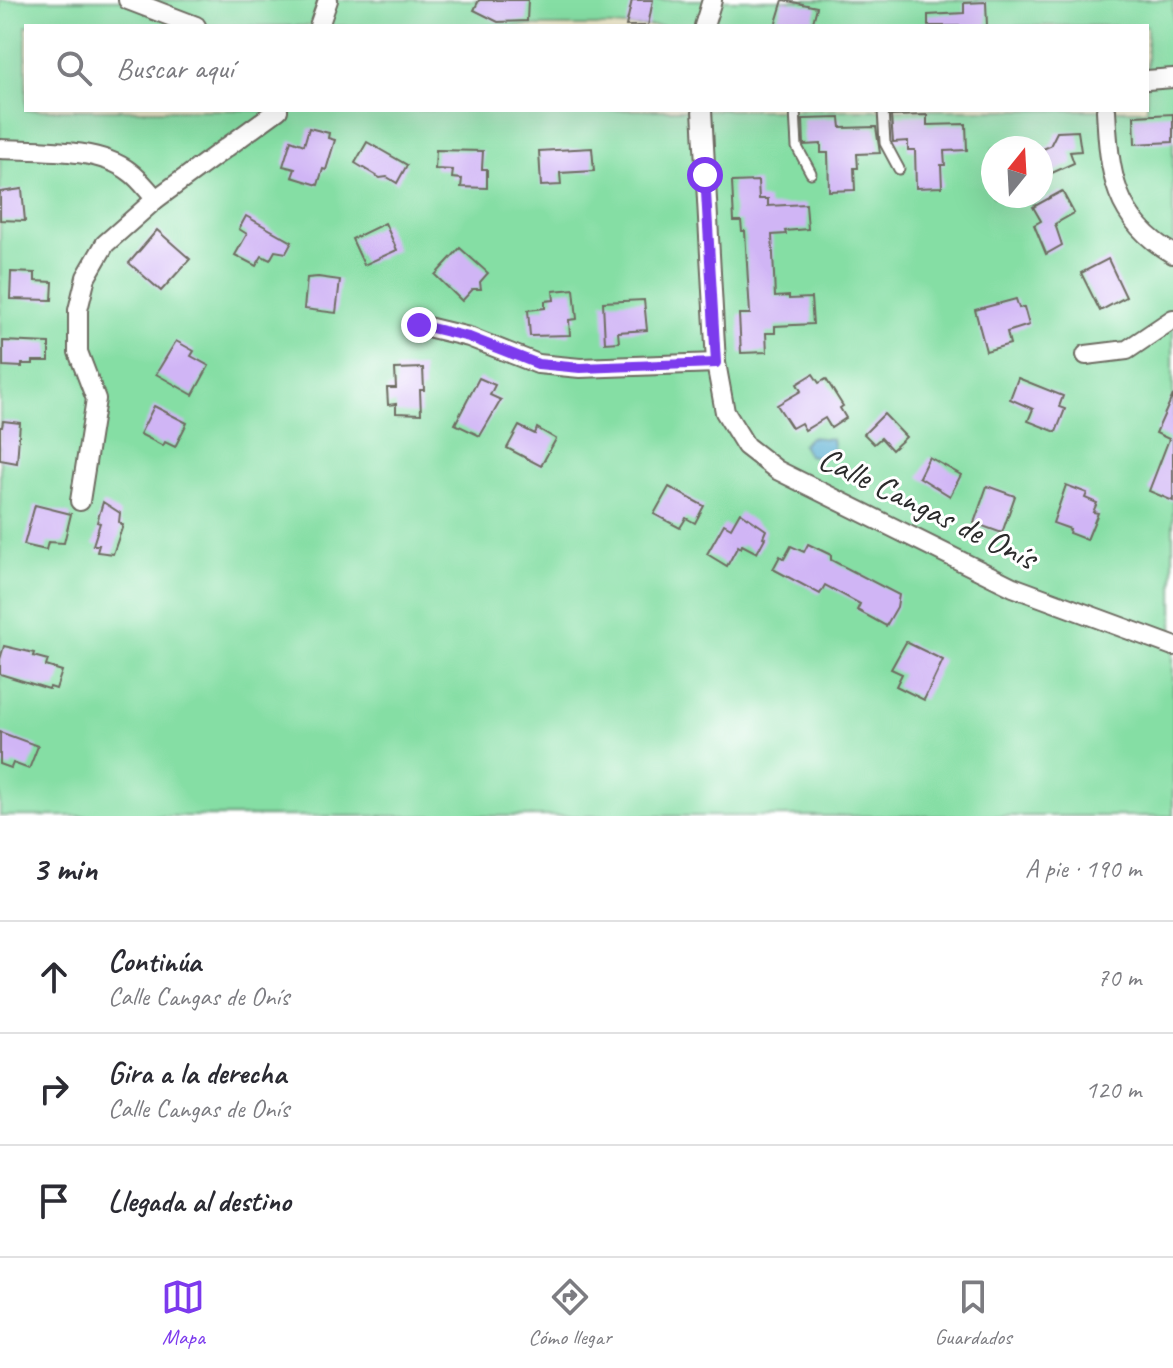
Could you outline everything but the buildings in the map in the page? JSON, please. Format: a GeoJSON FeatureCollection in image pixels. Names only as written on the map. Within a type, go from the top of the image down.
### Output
{"type":"FeatureCollection","features":[{"type":"Feature","properties":{"kind":"street"},"geometry":{"type":"LineString","coordinates":[[128,0],[191,24]]}},
{"type":"Feature","properties":{"kind":"street"},"geometry":{"type":"LineString","coordinates":[[320,24],[328,0]]}},
{"type":"Feature","properties":{"kind":"street"},"geometry":{"type":"LineString","coordinates":[[705,24],[712,0]]}},
{"type":"Feature","properties":{"kind":"street"},"geometry":{"type":"LineString","coordinates":[[1149,80],[1173,78]]}},
{"type":"Feature","properties":{"kind":"street"},"geometry":{"type":"LineString","coordinates":[[80,501],[96,399],[78,352],[78,310],[86,277],[105,244],[156,199],[275,112]]}},
{"type":"Feature","properties":{"kind":"street","name":"Calle Cangas de Onís"},"geometry":{"type":"LineString","coordinates":[[702,112],[716,363],[725,412],[746,446],[777,470],[1013,587],[1173,646]]}},
{"type":"Feature","properties":{"kind":"street"},"geometry":{"type":"LineString","coordinates":[[1106,112],[1108,160],[1116,190],[1135,222],[1162,248],[1173,254]]}},
{"type":"Feature","properties":{"kind":"street"},"geometry":{"type":"LineString","coordinates":[[0,149],[70,152],[108,160],[129,171],[156,199]]}},
{"type":"Feature","properties":{"kind":"street"},"geometry":{"type":"LineString","coordinates":[[1086,355],[1127,350],[1173,319]]}},
{"type":"Feature","properties":{"kind":"street"},"geometry":{"type":"LineString","coordinates":[[419,325],[469,337],[538,364],[580,368],[716,363]]}},
{"type":"Feature","properties":{"kind":"lane"},"geometry":{"type":"LineString","coordinates":[[795,112],[797,147],[811,173]]}},
{"type":"Feature","properties":{"kind":"lane"},"geometry":{"type":"LineString","coordinates":[[883,112],[885,143],[899,169]]}},
{"type":"Feature","properties":{"kind":"green space"},"geometry":{"type":"Polygon","coordinates":[[[0,0],[1173,0],[1173,816],[0,816],[0,0]]]}},
{"type":"Feature","properties":{"kind":"water"},"geometry":{"type":"Polygon","coordinates":[[[810,437],[832,439],[834,450],[823,458],[808,455],[802,445],[810,437]]]}},
{"type":"Feature","properties":{"kind":"route"},"geometry":{"type":"LineString","coordinates":[[419,325],[469,337],[538,364],[580,368],[716,363],[705,175]]}}]}
